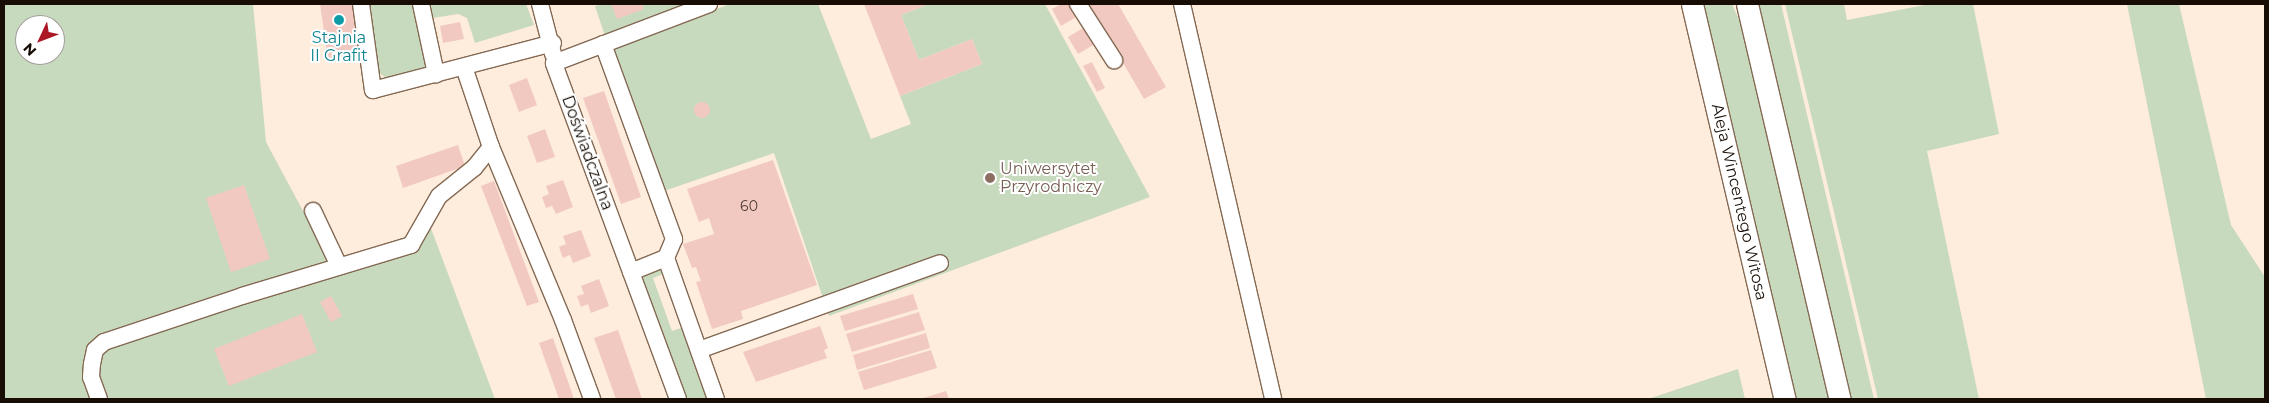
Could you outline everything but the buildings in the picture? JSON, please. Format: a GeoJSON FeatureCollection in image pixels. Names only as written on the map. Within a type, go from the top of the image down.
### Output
{"type":"FeatureCollection","features":[{"type":"Feature","properties":{"kind":"main road","name":"Aleja Wincentego Witosa"},"geometry":{"type":"LineString","coordinates":[[1692,4],[1785,399]]}},
{"type":"Feature","properties":{"kind":"main road"},"geometry":{"type":"LineString","coordinates":[[1747,4],[1840,399]]}},
{"type":"Feature","properties":{"kind":"street"},"geometry":{"type":"LineString","coordinates":[[361,4],[372,90],[553,44]]}},
{"type":"Feature","properties":{"kind":"street"},"geometry":{"type":"LineString","coordinates":[[420,4],[436,74]]}},
{"type":"Feature","properties":{"kind":"street","name":"Doświadczalna"},"geometry":{"type":"LineString","coordinates":[[540,4],[553,44],[554,63],[678,399]]}},
{"type":"Feature","properties":{"kind":"street"},"geometry":{"type":"LineString","coordinates":[[554,63],[709,4]]}},
{"type":"Feature","properties":{"kind":"street"},"geometry":{"type":"LineString","coordinates":[[1078,4],[1114,60]]}},
{"type":"Feature","properties":{"kind":"street"},"geometry":{"type":"LineString","coordinates":[[1182,4],[1273,399]]}},
{"type":"Feature","properties":{"kind":"street"},"geometry":{"type":"LineString","coordinates":[[603,44],[674,239],[666,258],[716,399]]}},
{"type":"Feature","properties":{"kind":"street"},"geometry":{"type":"LineString","coordinates":[[464,67],[490,147],[563,320],[592,399]]}},
{"type":"Feature","properties":{"kind":"street"},"geometry":{"type":"LineString","coordinates":[[98,399],[91,377],[92,364],[95,350],[104,342],[339,266],[411,245],[439,196],[474,168],[490,147]]}},
{"type":"Feature","properties":{"kind":"street"},"geometry":{"type":"LineString","coordinates":[[313,211],[339,266]]}},
{"type":"Feature","properties":{"kind":"street"},"geometry":{"type":"LineString","coordinates":[[631,272],[666,258]]}},
{"type":"Feature","properties":{"kind":"street"},"geometry":{"type":"LineString","coordinates":[[699,350],[940,263]]}},
{"type":"Feature","properties":{"kind":"green space"},"geometry":{"type":"Polygon","coordinates":[[[4,4],[253,4],[266,142],[331,263],[408,241],[426,215],[495,399],[4,399],[4,4]]]}},
{"type":"Feature","properties":{"kind":"green space"},"geometry":{"type":"Polygon","coordinates":[[[366,4],[417,4],[428,65],[422,71],[389,80],[378,72],[366,4]]]}},
{"type":"Feature","properties":{"kind":"green space"},"geometry":{"type":"Polygon","coordinates":[[[430,4],[526,4],[534,25],[475,43],[467,18],[458,14],[433,18],[430,4]]]}},
{"type":"Feature","properties":{"kind":"green space"},"geometry":{"type":"Polygon","coordinates":[[[603,4],[690,4],[605,36],[595,6],[603,4]]]}},
{"type":"Feature","properties":{"kind":"green space"},"geometry":{"type":"Polygon","coordinates":[[[730,4],[818,4],[871,139],[911,124],[900,96],[982,64],[972,39],[919,60],[901,15],[929,4],[1045,4],[1150,197],[829,316],[774,153],[664,191],[613,48],[730,4]]]}},
{"type":"Feature","properties":{"kind":"green space"},"geometry":{"type":"Polygon","coordinates":[[[1702,4],[1732,4],[1745,33],[1831,399],[1796,399],[1702,4]]]}},
{"type":"Feature","properties":{"kind":"green space"},"geometry":{"type":"Polygon","coordinates":[[[1756,4],[1781,4],[1874,399],[1849,399],[1756,4]]]}},
{"type":"Feature","properties":{"kind":"green space"},"geometry":{"type":"Polygon","coordinates":[[[1785,4],[1844,4],[1847,20],[1930,4],[1973,4],[1999,134],[1927,151],[1979,399],[1878,399],[1785,4]]]}},
{"type":"Feature","properties":{"kind":"green space"},"geometry":{"type":"Polygon","coordinates":[[[2127,4],[2179,4],[2231,225],[2265,277],[2265,399],[2206,399],[2127,4]]]}},
{"type":"Feature","properties":{"kind":"green space"},"geometry":{"type":"Polygon","coordinates":[[[658,269],[665,273],[653,278],[672,331],[684,327],[710,399],[684,399],[639,276],[658,269]]]}},
{"type":"Feature","properties":{"kind":"green space"},"geometry":{"type":"Polygon","coordinates":[[[1738,369],[1745,399],[1648,399],[1738,369]]]}},
{"type":"Feature","properties":{"kind":"place","name":"Stajnia II Grafit"},"geometry":{"type":"Point","coordinates":[339,20]}},
{"type":"Feature","properties":{"kind":"place","name":"Uniwersytet Przyrodniczy"},"geometry":{"type":"Point","coordinates":[990,178]}}]}
